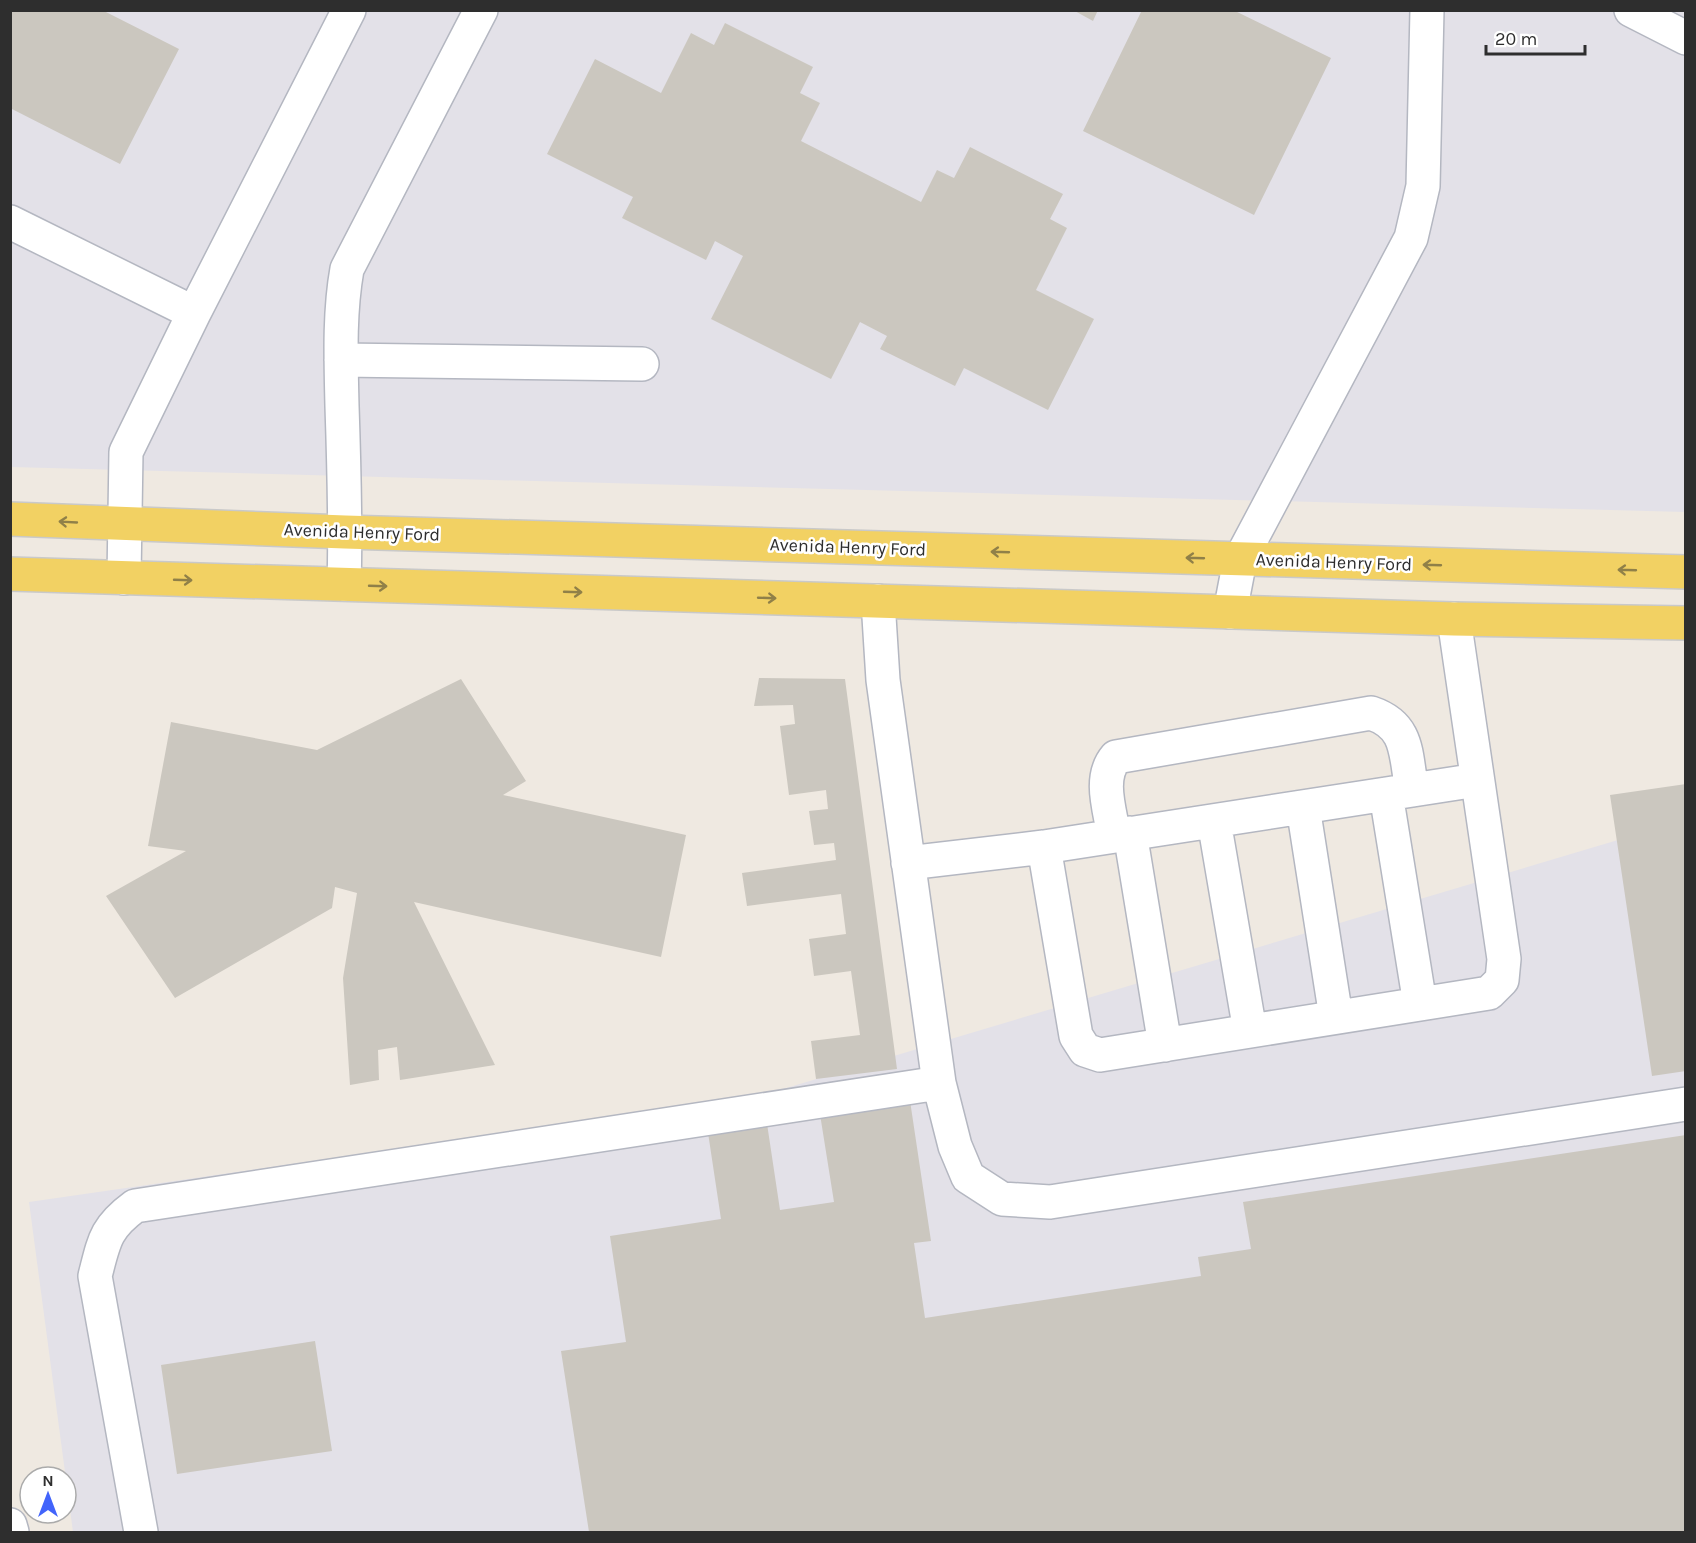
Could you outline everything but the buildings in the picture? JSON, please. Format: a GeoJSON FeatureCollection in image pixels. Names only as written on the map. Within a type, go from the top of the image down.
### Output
{"type":"FeatureCollection","features":[{"type":"Feature","properties":{"kind":"main road","name":"Avenida Henry Ford"},"geometry":{"type":"LineString","coordinates":[[10,519],[1240,560],[1686,572]]}},
{"type":"Feature","properties":{"kind":"main road"},"geometry":{"type":"LineString","coordinates":[[10,574],[1454,619],[1686,623]]}},
{"type":"Feature","properties":{"kind":"street"},"geometry":{"type":"LineString","coordinates":[[124,578],[126,452],[194,313],[350,10]]}},
{"type":"Feature","properties":{"kind":"street"},"geometry":{"type":"LineString","coordinates":[[344,585],[341,360],[342,297],[347,269],[481,10]]}},
{"type":"Feature","properties":{"kind":"street"},"geometry":{"type":"LineString","coordinates":[[1230,612],[1240,560],[1411,238],[1423,186],[1427,10]]}},
{"type":"Feature","properties":{"kind":"street"},"geometry":{"type":"LineString","coordinates":[[1631,10],[1686,38]]}},
{"type":"Feature","properties":{"kind":"street"},"geometry":{"type":"LineString","coordinates":[[10,222],[194,313]]}},
{"type":"Feature","properties":{"kind":"street"},"geometry":{"type":"LineString","coordinates":[[341,360],[642,364]]}},
{"type":"Feature","properties":{"kind":"street"},"geometry":{"type":"LineString","coordinates":[[878,601],[883,681],[939,1083],[955,1146],[969,1177],[1002,1199],[1050,1202],[1686,1104]]}},
{"type":"Feature","properties":{"kind":"street"},"geometry":{"type":"LineString","coordinates":[[1044,847],[1076,1036],[1086,1050],[1100,1055],[1489,993],[1502,980],[1504,959],[1454,619]]}},
{"type":"Feature","properties":{"kind":"street"},"geometry":{"type":"LineString","coordinates":[[1165,1045],[1122,834],[1106,784],[1107,766],[1116,757],[1371,713],[1388,718],[1400,732],[1399,792],[1420,1004]]}},
{"type":"Feature","properties":{"kind":"street"},"geometry":{"type":"LineString","coordinates":[[908,863],[1044,847],[1477,780]]}},
{"type":"Feature","properties":{"kind":"street"},"geometry":{"type":"LineString","coordinates":[[1303,807],[1336,1017]]}},
{"type":"Feature","properties":{"kind":"street"},"geometry":{"type":"LineString","coordinates":[[1214,821],[1250,1031]]}},
{"type":"Feature","properties":{"kind":"street"},"geometry":{"type":"LineString","coordinates":[[141,1533],[95,1276],[107,1235],[116,1221],[135,1206],[939,1083]]}},
{"type":"Feature","properties":{"kind":"street"},"geometry":{"type":"LineString","coordinates":[[10,1525],[12,1533]]}},
{"type":"Feature","properties":{"kind":"shaded area"},"geometry":{"type":"Polygon","coordinates":[[[11,11],[1685,11],[1685,512],[11,467],[11,11]]]}},
{"type":"Feature","properties":{"kind":"shaded area"},"geometry":{"type":"Polygon","coordinates":[[[1685,820],[1685,1532],[73,1532],[72,1525],[78,1525],[78,1465],[64,1465],[29,1202],[756,1097],[1685,820]]]}}]}
